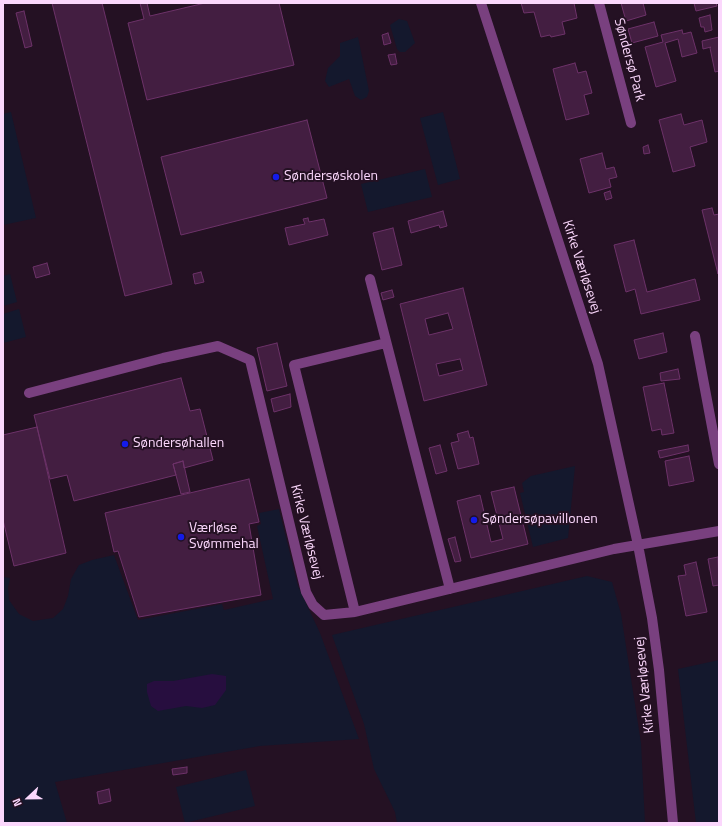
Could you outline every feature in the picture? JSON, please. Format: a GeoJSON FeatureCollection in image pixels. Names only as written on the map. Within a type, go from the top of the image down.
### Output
{"type":"FeatureCollection","features":[{"type":"Feature","properties":{"kind":"street","name":"Kirke Værløsevej"},"geometry":{"type":"LineString","coordinates":[[481,3],[598,364],[638,545],[652,618],[659,670],[673,823]]}},
{"type":"Feature","properties":{"kind":"street","name":"Søndersø Park"},"geometry":{"type":"LineString","coordinates":[[599,3],[631,124]]}},
{"type":"Feature","properties":{"kind":"street"},"geometry":{"type":"LineString","coordinates":[[370,279],[450,589]]}},
{"type":"Feature","properties":{"kind":"street"},"geometry":{"type":"LineString","coordinates":[[695,336],[719,464]]}},
{"type":"Feature","properties":{"kind":"street"},"geometry":{"type":"LineString","coordinates":[[355,612],[294,365],[386,342]]}},
{"type":"Feature","properties":{"kind":"street","name":"Kirke Værløsevej"},"geometry":{"type":"LineString","coordinates":[[29,393],[163,358],[218,346],[250,360],[306,592],[313,605],[324,615],[355,612],[638,545]]}},
{"type":"Feature","properties":{"kind":"street"},"geometry":{"type":"LineString","coordinates":[[638,545],[719,531]]}},
{"type":"Feature","properties":{"kind":"shaded area"},"geometry":{"type":"Polygon","coordinates":[[[399,19],[407,21],[415,43],[405,52],[400,52],[397,49],[390,25],[399,19]]]}},
{"type":"Feature","properties":{"kind":"shaded area"},"geometry":{"type":"Polygon","coordinates":[[[358,37],[369,91],[367,97],[361,100],[355,96],[349,79],[329,87],[325,81],[328,68],[340,56],[340,43],[358,37]]]}},
{"type":"Feature","properties":{"kind":"shaded area"},"geometry":{"type":"Polygon","coordinates":[[[11,112],[36,218],[3,225],[3,114],[11,112]]]}},
{"type":"Feature","properties":{"kind":"shaded area"},"geometry":{"type":"Polygon","coordinates":[[[443,112],[460,179],[438,185],[420,118],[443,112]]]}},
{"type":"Feature","properties":{"kind":"shaded area"},"geometry":{"type":"Polygon","coordinates":[[[425,169],[432,197],[368,212],[361,184],[425,169]]]}},
{"type":"Feature","properties":{"kind":"shaded area"},"geometry":{"type":"Polygon","coordinates":[[[10,274],[17,302],[3,306],[3,276],[10,274]]]}},
{"type":"Feature","properties":{"kind":"shaded area"},"geometry":{"type":"Polygon","coordinates":[[[19,309],[26,337],[3,343],[3,314],[19,309]]]}},
{"type":"Feature","properties":{"kind":"shaded area"},"geometry":{"type":"Polygon","coordinates":[[[575,466],[568,538],[533,547],[520,493],[524,492],[522,483],[531,476],[575,466]]]}},
{"type":"Feature","properties":{"kind":"shaded area"},"geometry":{"type":"Polygon","coordinates":[[[279,509],[298,586],[320,633],[359,739],[260,746],[55,782],[67,823],[3,823],[3,577],[10,578],[8,588],[9,600],[19,614],[33,621],[53,618],[63,609],[68,596],[71,579],[79,565],[92,560],[114,555],[138,620],[222,604],[224,610],[273,599],[257,526],[261,524],[259,513],[279,509]]]}},
{"type":"Feature","properties":{"kind":"shaded area"},"geometry":{"type":"Polygon","coordinates":[[[587,576],[612,582],[621,614],[641,743],[645,823],[397,823],[395,812],[374,769],[364,724],[332,635],[587,576]]]}},
{"type":"Feature","properties":{"kind":"shaded area"},"geometry":{"type":"Polygon","coordinates":[[[719,660],[719,823],[696,823],[678,669],[719,660]]]}},
{"type":"Feature","properties":{"kind":"shaded area"},"geometry":{"type":"Polygon","coordinates":[[[212,674],[226,676],[226,690],[215,705],[202,708],[186,706],[158,711],[151,706],[147,692],[147,684],[154,681],[173,681],[212,674]]]}},
{"type":"Feature","properties":{"kind":"shaded area"},"geometry":{"type":"Polygon","coordinates":[[[246,770],[255,806],[185,823],[176,787],[246,770]]]}},
{"type":"Feature","properties":{"kind":"building"},"geometry":{"type":"Polygon","coordinates":[[[52,3],[102,3],[172,284],[125,296],[52,3]]]}},
{"type":"Feature","properties":{"kind":"building"},"geometry":{"type":"Polygon","coordinates":[[[140,3],[147,3],[150,16],[205,3],[279,3],[294,65],[147,100],[128,23],[144,19],[140,3]]]}},
{"type":"Feature","properties":{"kind":"building"},"geometry":{"type":"Polygon","coordinates":[[[521,3],[574,3],[577,18],[562,22],[565,34],[551,37],[550,35],[541,37],[534,12],[524,13],[521,3]]]}},
{"type":"Feature","properties":{"kind":"building"},"geometry":{"type":"Polygon","coordinates":[[[621,3],[643,3],[646,15],[626,21],[621,3]]]}},
{"type":"Feature","properties":{"kind":"building"},"geometry":{"type":"Polygon","coordinates":[[[694,3],[716,3],[717,6],[696,11],[694,3]]]}},
{"type":"Feature","properties":{"kind":"building"},"geometry":{"type":"Polygon","coordinates":[[[24,11],[32,46],[25,48],[16,13],[24,11]]]}},
{"type":"Feature","properties":{"kind":"building"},"geometry":{"type":"Polygon","coordinates":[[[710,15],[712,30],[705,32],[704,27],[701,27],[699,18],[710,15]]]}},
{"type":"Feature","properties":{"kind":"building"},"geometry":{"type":"Polygon","coordinates":[[[654,22],[658,36],[632,43],[628,29],[654,22]]]}},
{"type":"Feature","properties":{"kind":"building"},"geometry":{"type":"Polygon","coordinates":[[[682,30],[683,34],[691,32],[697,53],[682,57],[678,39],[665,43],[676,81],[656,87],[645,47],[663,42],[661,35],[682,30]]]}},
{"type":"Feature","properties":{"kind":"building"},"geometry":{"type":"Polygon","coordinates":[[[388,33],[391,43],[384,45],[382,35],[388,33]]]}},
{"type":"Feature","properties":{"kind":"building"},"geometry":{"type":"Polygon","coordinates":[[[719,37],[719,71],[715,72],[711,47],[703,49],[702,41],[719,37]]]}},
{"type":"Feature","properties":{"kind":"building"},"geometry":{"type":"Polygon","coordinates":[[[395,54],[397,64],[391,65],[388,55],[395,54]]]}},
{"type":"Feature","properties":{"kind":"building"},"geometry":{"type":"Polygon","coordinates":[[[575,63],[578,73],[586,71],[592,93],[584,95],[589,114],[566,120],[553,69],[575,63]]]}},
{"type":"Feature","properties":{"kind":"building"},"geometry":{"type":"Polygon","coordinates":[[[681,114],[684,125],[702,120],[707,142],[690,147],[695,166],[673,172],[659,120],[681,114]]]}},
{"type":"Feature","properties":{"kind":"building"},"geometry":{"type":"Polygon","coordinates":[[[307,120],[327,198],[181,235],[161,157],[307,120]]]}},
{"type":"Feature","properties":{"kind":"building"},"geometry":{"type":"Polygon","coordinates":[[[648,145],[650,153],[644,154],[643,147],[648,145]]]}},
{"type":"Feature","properties":{"kind":"building"},"geometry":{"type":"Polygon","coordinates":[[[602,153],[606,169],[614,167],[617,177],[609,179],[611,187],[589,193],[580,159],[602,153]]]}},
{"type":"Feature","properties":{"kind":"building"},"geometry":{"type":"Polygon","coordinates":[[[610,191],[612,198],[606,200],[604,193],[610,191]]]}},
{"type":"Feature","properties":{"kind":"building"},"geometry":{"type":"Polygon","coordinates":[[[712,208],[714,215],[719,214],[718,274],[702,210],[712,208]]]}},
{"type":"Feature","properties":{"kind":"building"},"geometry":{"type":"Polygon","coordinates":[[[443,211],[447,226],[440,228],[439,225],[411,233],[408,221],[443,211]]]}},
{"type":"Feature","properties":{"kind":"building"},"geometry":{"type":"Polygon","coordinates":[[[308,218],[309,222],[324,219],[328,235],[289,245],[285,228],[305,224],[303,219],[308,218]]]}},
{"type":"Feature","properties":{"kind":"building"},"geometry":{"type":"Polygon","coordinates":[[[393,228],[402,265],[382,270],[373,233],[393,228]]]}},
{"type":"Feature","properties":{"kind":"building"},"geometry":{"type":"Polygon","coordinates":[[[634,240],[647,292],[695,279],[700,300],[641,314],[635,289],[626,292],[614,245],[634,240]]]}},
{"type":"Feature","properties":{"kind":"building"},"geometry":{"type":"Polygon","coordinates":[[[47,263],[50,274],[36,278],[33,267],[47,263]]]}},
{"type":"Feature","properties":{"kind":"building"},"geometry":{"type":"Polygon","coordinates":[[[201,272],[204,282],[195,284],[193,274],[201,272]]]}},
{"type":"Feature","properties":{"kind":"building"},"geometry":{"type":"Polygon","coordinates":[[[463,288],[487,385],[424,401],[400,304],[463,288]],[[448,313],[425,319],[429,335],[453,329],[448,313]],[[460,359],[436,364],[439,376],[463,370],[460,359]]]}},
{"type":"Feature","properties":{"kind":"building"},"geometry":{"type":"Polygon","coordinates":[[[392,290],[394,297],[383,300],[381,293],[392,290]]]}},
{"type":"Feature","properties":{"kind":"building"},"geometry":{"type":"Polygon","coordinates":[[[663,333],[667,352],[639,359],[634,340],[663,333]]]}},
{"type":"Feature","properties":{"kind":"building"},"geometry":{"type":"Polygon","coordinates":[[[277,343],[287,386],[267,391],[257,348],[277,343]]]}},
{"type":"Feature","properties":{"kind":"building"},"geometry":{"type":"Polygon","coordinates":[[[678,369],[680,379],[661,381],[660,373],[678,369]]]}},
{"type":"Feature","properties":{"kind":"building","name":"Søndersøhallen"},"geometry":{"type":"Polygon","coordinates":[[[181,378],[190,411],[200,409],[213,460],[184,468],[183,461],[173,464],[176,475],[74,501],[67,475],[50,479],[34,415],[181,378]]]}},
{"type":"Feature","properties":{"kind":"building"},"geometry":{"type":"Polygon","coordinates":[[[664,383],[674,433],[662,435],[661,429],[652,431],[643,387],[664,383]]]}},
{"type":"Feature","properties":{"kind":"building"},"geometry":{"type":"Polygon","coordinates":[[[290,394],[291,407],[274,412],[271,399],[290,394]]]}},
{"type":"Feature","properties":{"kind":"building"},"geometry":{"type":"Polygon","coordinates":[[[37,427],[66,553],[14,566],[3,520],[3,435],[37,427]]]}},
{"type":"Feature","properties":{"kind":"building"},"geometry":{"type":"Polygon","coordinates":[[[468,431],[470,438],[473,437],[479,464],[458,469],[451,443],[459,441],[457,434],[468,431]]]}},
{"type":"Feature","properties":{"kind":"building"},"geometry":{"type":"Polygon","coordinates":[[[440,445],[447,471],[436,474],[429,448],[440,445]]]}},
{"type":"Feature","properties":{"kind":"building"},"geometry":{"type":"Polygon","coordinates":[[[688,445],[689,451],[660,458],[658,451],[688,445]]]}},
{"type":"Feature","properties":{"kind":"building"},"geometry":{"type":"Polygon","coordinates":[[[689,456],[694,481],[669,486],[665,461],[689,456]]]}},
{"type":"Feature","properties":{"kind":"building"},"geometry":{"type":"Polygon","coordinates":[[[183,461],[190,492],[181,494],[173,464],[183,461]]]}},
{"type":"Feature","properties":{"kind":"building","name":"Værløse Svømmehal"},"geometry":{"type":"Polygon","coordinates":[[[249,479],[259,522],[249,524],[261,595],[139,617],[118,551],[114,552],[105,513],[249,479]]]}},
{"type":"Feature","properties":{"kind":"building","name":"Søndersøpavillonen"},"geometry":{"type":"Polygon","coordinates":[[[514,487],[528,544],[471,558],[457,501],[480,495],[491,542],[503,539],[491,492],[514,487]]]}},
{"type":"Feature","properties":{"kind":"building"},"geometry":{"type":"Polygon","coordinates":[[[455,537],[461,561],[455,562],[448,539],[455,537]]]}},
{"type":"Feature","properties":{"kind":"building"},"geometry":{"type":"Polygon","coordinates":[[[718,557],[719,585],[713,586],[708,559],[718,557]]]}},
{"type":"Feature","properties":{"kind":"building"},"geometry":{"type":"Polygon","coordinates":[[[696,562],[707,612],[686,616],[678,576],[686,575],[684,565],[696,562]]]}},
{"type":"Feature","properties":{"kind":"building"},"geometry":{"type":"Polygon","coordinates":[[[187,767],[187,773],[173,775],[172,769],[187,767]]]}},
{"type":"Feature","properties":{"kind":"building"},"geometry":{"type":"Polygon","coordinates":[[[109,789],[111,801],[99,804],[97,792],[109,789]]]}},
{"type":"Feature","properties":{"kind":"place","name":"Søndersøskolen"},"geometry":{"type":"Point","coordinates":[276,177]}},
{"type":"Feature","properties":{"kind":"place","name":"Søndersøhallen"},"geometry":{"type":"Point","coordinates":[125,444]}},
{"type":"Feature","properties":{"kind":"place","name":"Søndersøpavillonen"},"geometry":{"type":"Point","coordinates":[474,520]}},
{"type":"Feature","properties":{"kind":"place","name":"Værløse Svømmehal"},"geometry":{"type":"Point","coordinates":[181,537]}}]}
